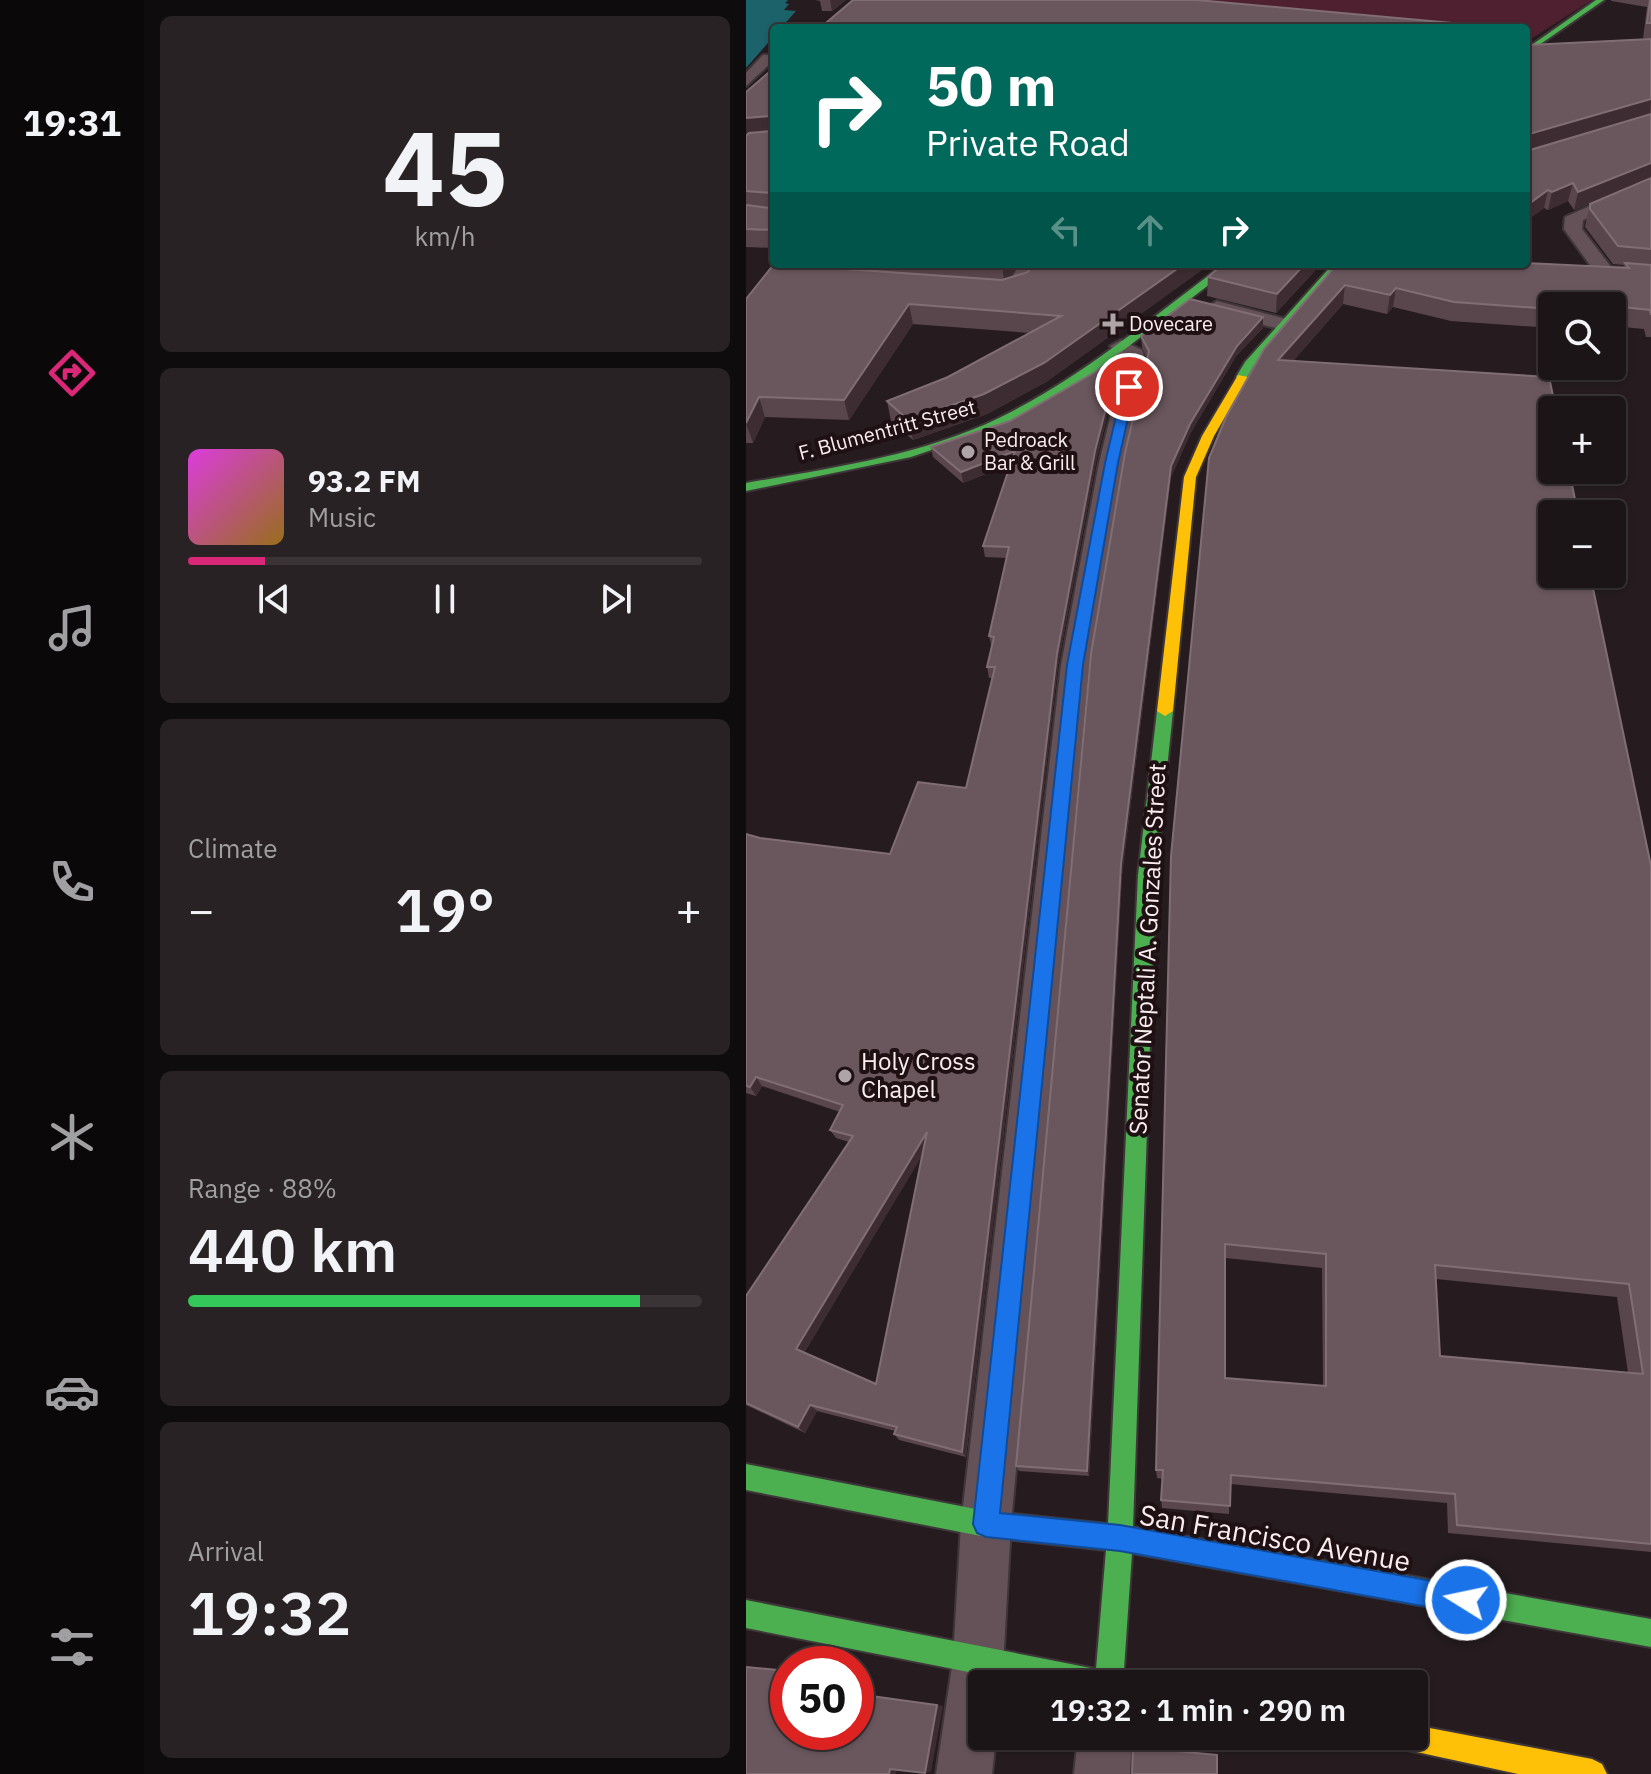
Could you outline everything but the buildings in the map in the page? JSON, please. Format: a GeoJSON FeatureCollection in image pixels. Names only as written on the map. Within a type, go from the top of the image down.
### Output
{"type":"FeatureCollection","features":[{"type":"Feature","properties":{"kind":"street"},"geometry":{"type":"LineString","coordinates":[[1530,50],[1601,0]]}},
{"type":"Feature","properties":{"kind":"street"},"geometry":{"type":"LineString","coordinates":[[1530,52],[1558,50]]}},
{"type":"Feature","properties":{"kind":"street"},"geometry":{"type":"LineString","coordinates":[[746,82],[770,66]]}},
{"type":"Feature","properties":{"kind":"street"},"geometry":{"type":"LineString","coordinates":[[746,100],[770,66]]}},
{"type":"Feature","properties":{"kind":"street"},"geometry":{"type":"LineString","coordinates":[[1651,184],[1574,217],[1573,229],[1605,272],[1651,276]]}},
{"type":"Feature","properties":{"kind":"street"},"geometry":{"type":"LineString","coordinates":[[973,288],[1014,289],[1020,286],[1028,268]]}},
{"type":"Feature","properties":{"kind":"street","name":"F. Blumentritt Street"},"geometry":{"type":"LineString","coordinates":[[746,487],[881,459],[993,425],[1032,406],[1087,372],[1225,268]]}},
{"type":"Feature","properties":{"kind":"street","name":"Senator Neptali A. Gonzales Street"},"geometry":{"type":"LineString","coordinates":[[1110,1670],[1120,1538],[1147,875],[1190,477],[1208,436],[1249,364],[1335,268]]}},
{"type":"Feature","properties":{"kind":"street"},"geometry":{"type":"LineString","coordinates":[[1182,298],[1283,324]]}},
{"type":"Feature","properties":{"kind":"street"},"geometry":{"type":"LineString","coordinates":[[964,1774],[979,1660],[986,1524],[1075,665],[1111,463],[1135,361],[1134,355],[1121,346]]}},
{"type":"Feature","properties":{"kind":"street","name":"San Francisco Avenue"},"geometry":{"type":"LineString","coordinates":[[746,1477],[986,1524],[1120,1538],[1651,1633]]}},
{"type":"Feature","properties":{"kind":"street"},"geometry":{"type":"LineString","coordinates":[[746,1614],[1030,1670]]}},
{"type":"Feature","properties":{"kind":"street"},"geometry":{"type":"LineString","coordinates":[[1428,1742],[1592,1774]]}},
{"type":"Feature","properties":{"kind":"street"},"geometry":{"type":"LineString","coordinates":[[1102,1774],[1104,1750]]}},
{"type":"Feature","properties":{"kind":"shaded area"},"geometry":{"type":"Polygon","coordinates":[[[1084,0],[1592,0],[1530,39],[1530,24],[1313,24],[1084,0]]]}},
{"type":"Feature","properties":{"kind":"water"},"geometry":{"type":"Polygon","coordinates":[[[746,0],[788,0],[785,3],[789,4],[784,10],[796,11],[785,24],[770,24],[770,41],[746,68],[746,0]]]}},
{"type":"Feature","properties":{"kind":"traffic: fast"},"geometry":{"type":"LineString","coordinates":[[1530,49],[1601,0]]}},
{"type":"Feature","properties":{"kind":"traffic: fast"},"geometry":{"type":"LineString","coordinates":[[746,487],[907,454],[1000,422],[1091,369],[1226,268]]}},
{"type":"Feature","properties":{"kind":"traffic: fast"},"geometry":{"type":"LineString","coordinates":[[1242,377],[1249,364],[1335,268]]}},
{"type":"Feature","properties":{"kind":"traffic: fast"},"geometry":{"type":"LineString","coordinates":[[1110,1670],[1120,1538],[1147,875],[1165,711]]}},
{"type":"Feature","properties":{"kind":"traffic: fast"},"geometry":{"type":"LineString","coordinates":[[746,1477],[986,1524],[1120,1538],[1651,1633]]}},
{"type":"Feature","properties":{"kind":"traffic: fast"},"geometry":{"type":"LineString","coordinates":[[746,1614],[1030,1670]]}},
{"type":"Feature","properties":{"kind":"traffic: slow"},"geometry":{"type":"LineString","coordinates":[[1165,711],[1190,477],[1208,436],[1242,377]]}},
{"type":"Feature","properties":{"kind":"traffic: slow"},"geometry":{"type":"LineString","coordinates":[[1428,1742],[1592,1774]]}},
{"type":"Feature","properties":{"kind":"place","name":"Dovecare"},"geometry":{"type":"Point","coordinates":[1113,324]}},
{"type":"Feature","properties":{"kind":"place","name":"Pedroack Bar & Grill"},"geometry":{"type":"Point","coordinates":[968,452]}},
{"type":"Feature","properties":{"kind":"place","name":"Holy Cross Chapel"},"geometry":{"type":"Point","coordinates":[845,1076]}},
{"type":"Feature","properties":{"kind":"route"},"geometry":{"type":"LineString","coordinates":[[1129,387],[1111,463],[1075,665],[986,1524],[1120,1538],[1466,1600]]}}]}
